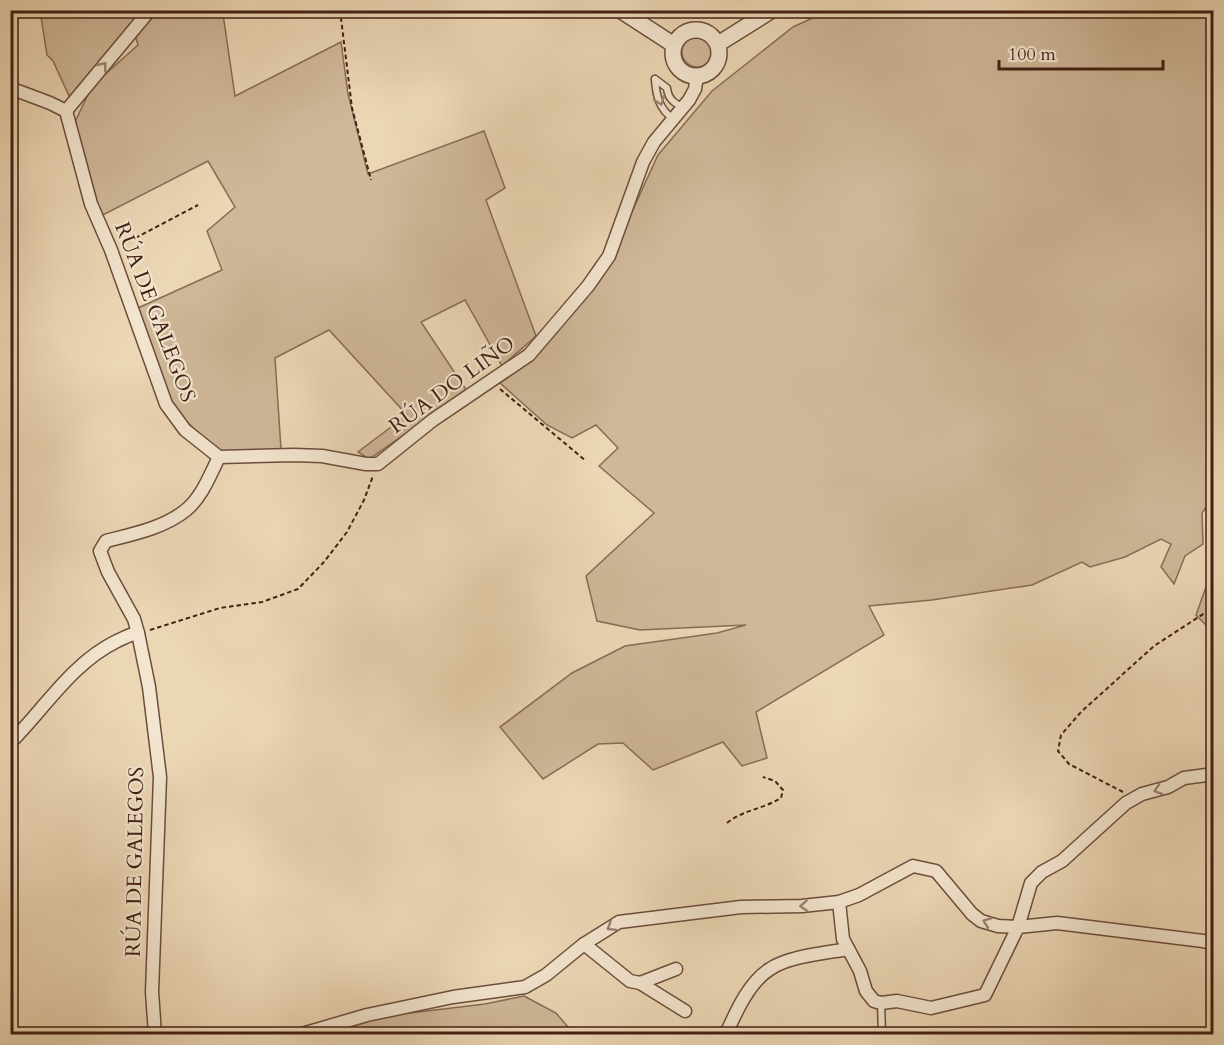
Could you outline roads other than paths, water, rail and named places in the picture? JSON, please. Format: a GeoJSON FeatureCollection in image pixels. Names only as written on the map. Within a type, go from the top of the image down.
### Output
{"type":"FeatureCollection","features":[{"type":"Feature","properties":{"kind":"street"},"geometry":{"type":"LineString","coordinates":[[10,88],[66,111],[150,10]]}},
{"type":"Feature","properties":{"kind":"street"},"geometry":{"type":"LineString","coordinates":[[620,10],[674,45]]}},
{"type":"Feature","properties":{"kind":"street"},"geometry":{"type":"LineString","coordinates":[[718,44],[772,10]]}},
{"type":"Feature","properties":{"kind":"street"},"geometry":{"type":"LineString","coordinates":[[695,30],[709,33],[718,44],[719,57],[714,68],[709,72],[697,76],[683,72],[677,67],[673,53],[674,45],[682,34],[695,30]]}},
{"type":"Feature","properties":{"kind":"street","name":"RÚA DO LIÑO"},"geometry":{"type":"LineString","coordinates":[[219,458],[322,456],[378,464],[433,420],[529,355],[588,286],[609,256],[643,162],[654,142],[684,108],[695,90],[697,76]]}},
{"type":"Feature","properties":{"kind":"street","name":"RÚA DE GALEGOS"},"geometry":{"type":"LineString","coordinates":[[66,111],[91,204],[111,250],[166,404],[185,430],[219,458],[202,490],[187,509],[167,522],[106,541],[101,556],[134,620],[138,633],[149,687],[160,777],[152,992],[155,1035]]}},
{"type":"Feature","properties":{"kind":"street"},"geometry":{"type":"LineString","coordinates":[[10,742],[78,668],[106,646],[138,633]]}},
{"type":"Feature","properties":{"kind":"street"},"geometry":{"type":"LineString","coordinates":[[839,902],[843,939],[860,971],[866,991],[874,1001],[881,1003],[897,1001],[931,1008],[979,998],[985,995],[1018,927],[1030,884],[1042,872],[1062,861],[1126,803],[1142,794],[1168,787],[1185,778],[1214,774]]}},
{"type":"Feature","properties":{"kind":"street"},"geometry":{"type":"LineString","coordinates":[[302,1035],[367,1015],[453,997],[525,987],[546,975],[584,944],[619,922],[741,907],[802,906],[839,902],[873,888],[913,866],[936,871],[972,914],[981,921],[998,926],[1018,927],[1057,923],[1203,941],[1214,945]]}},
{"type":"Feature","properties":{"kind":"street"},"geometry":{"type":"LineString","coordinates":[[584,944],[630,981],[640,983],[685,1011]]}},
{"type":"Feature","properties":{"kind":"street"},"geometry":{"type":"LineString","coordinates":[[726,1035],[737,1010],[758,980],[770,969],[783,963],[848,949]]}},
{"type":"Feature","properties":{"kind":"street"},"geometry":{"type":"LineString","coordinates":[[640,983],[676,969]]}},
{"type":"Feature","properties":{"kind":"lane"},"geometry":{"type":"LineString","coordinates":[[674,119],[665,113],[660,104],[655,79],[667,88],[672,102],[684,108]]}},
{"type":"Feature","properties":{"kind":"lane"},"geometry":{"type":"LineString","coordinates":[[881,1003],[882,1035]]}}]}
